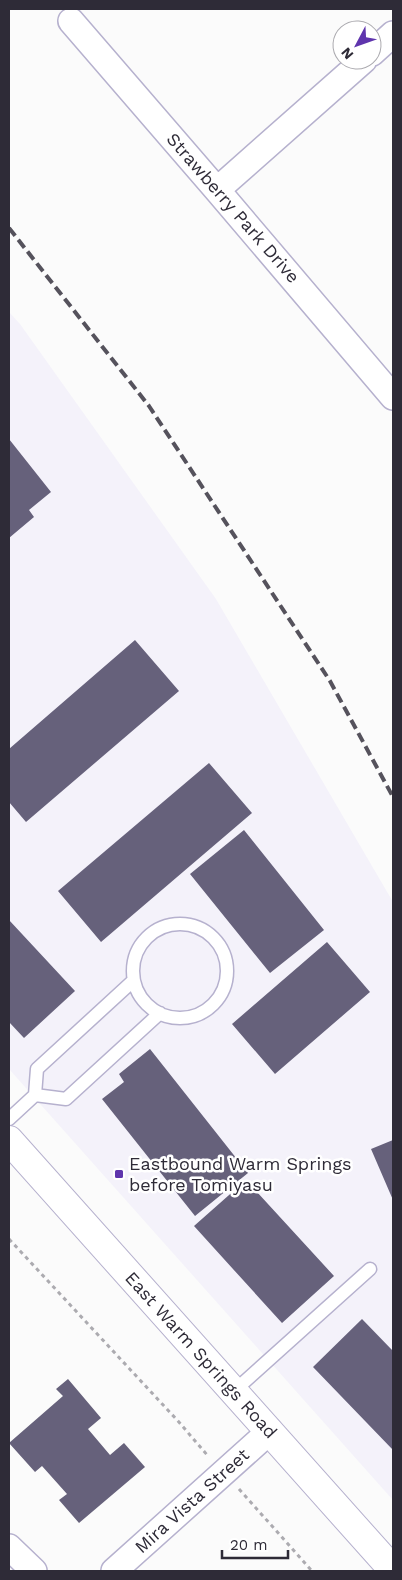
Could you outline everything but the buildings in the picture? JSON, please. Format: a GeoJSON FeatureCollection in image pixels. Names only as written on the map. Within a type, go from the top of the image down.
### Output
{"type":"FeatureCollection","features":[{"type":"Feature","properties":{"kind":"main road","name":"East Warm Springs Road"},"geometry":{"type":"LineString","coordinates":[[9,1140],[393,1570]]}},
{"type":"Feature","properties":{"kind":"street","name":"Strawberry Park Drive"},"geometry":{"type":"LineString","coordinates":[[71,21],[218,190],[393,397]]}},
{"type":"Feature","properties":{"kind":"street"},"geometry":{"type":"LineString","coordinates":[[382,44],[393,34]]}},
{"type":"Feature","properties":{"kind":"street"},"geometry":{"type":"LineString","coordinates":[[218,190],[353,70]]}},
{"type":"Feature","properties":{"kind":"street","name":"Mira Vista Street"},"geometry":{"type":"LineString","coordinates":[[114,1571],[270,1431]]}},
{"type":"Feature","properties":{"kind":"street"},"geometry":{"type":"LineString","coordinates":[[9,1547],[34,1571]]}},
{"type":"Feature","properties":{"kind":"lane"},"geometry":{"type":"LineString","coordinates":[[182,924],[198,927],[211,936],[222,948],[226,962],[227,977],[223,991],[214,1003],[203,1012],[189,1017],[174,1017],[160,1013],[148,1005],[138,992],[134,980],[134,960],[141,945],[152,934],[166,926],[182,924]]}},
{"type":"Feature","properties":{"kind":"lane"},"geometry":{"type":"LineString","coordinates":[[9,1119],[35,1095],[37,1069],[134,980]]}},
{"type":"Feature","properties":{"kind":"lane"},"geometry":{"type":"LineString","coordinates":[[35,1095],[66,1099],[160,1013]]}},
{"type":"Feature","properties":{"kind":"lane"},"geometry":{"type":"LineString","coordinates":[[233,1392],[370,1268]]}},
{"type":"Feature","properties":{"kind":"path"},"geometry":{"type":"LineString","coordinates":[[9,1239],[178,1421],[312,1571]]}},
{"type":"Feature","properties":{"kind":"shaded area"},"geometry":{"type":"Polygon","coordinates":[[[9,312],[20,324],[216,599],[393,902],[392,1499],[9,1069],[9,312]]]}},
{"type":"Feature","properties":{"kind":"railway"},"geometry":{"type":"LineString","coordinates":[[9,228],[149,406],[330,681],[393,797]]}},
{"type":"Feature","properties":{"kind":"place","name":"Eastbound Warm Springs before Tomiyasu"},"geometry":{"type":"Point","coordinates":[119,1174]}}]}
